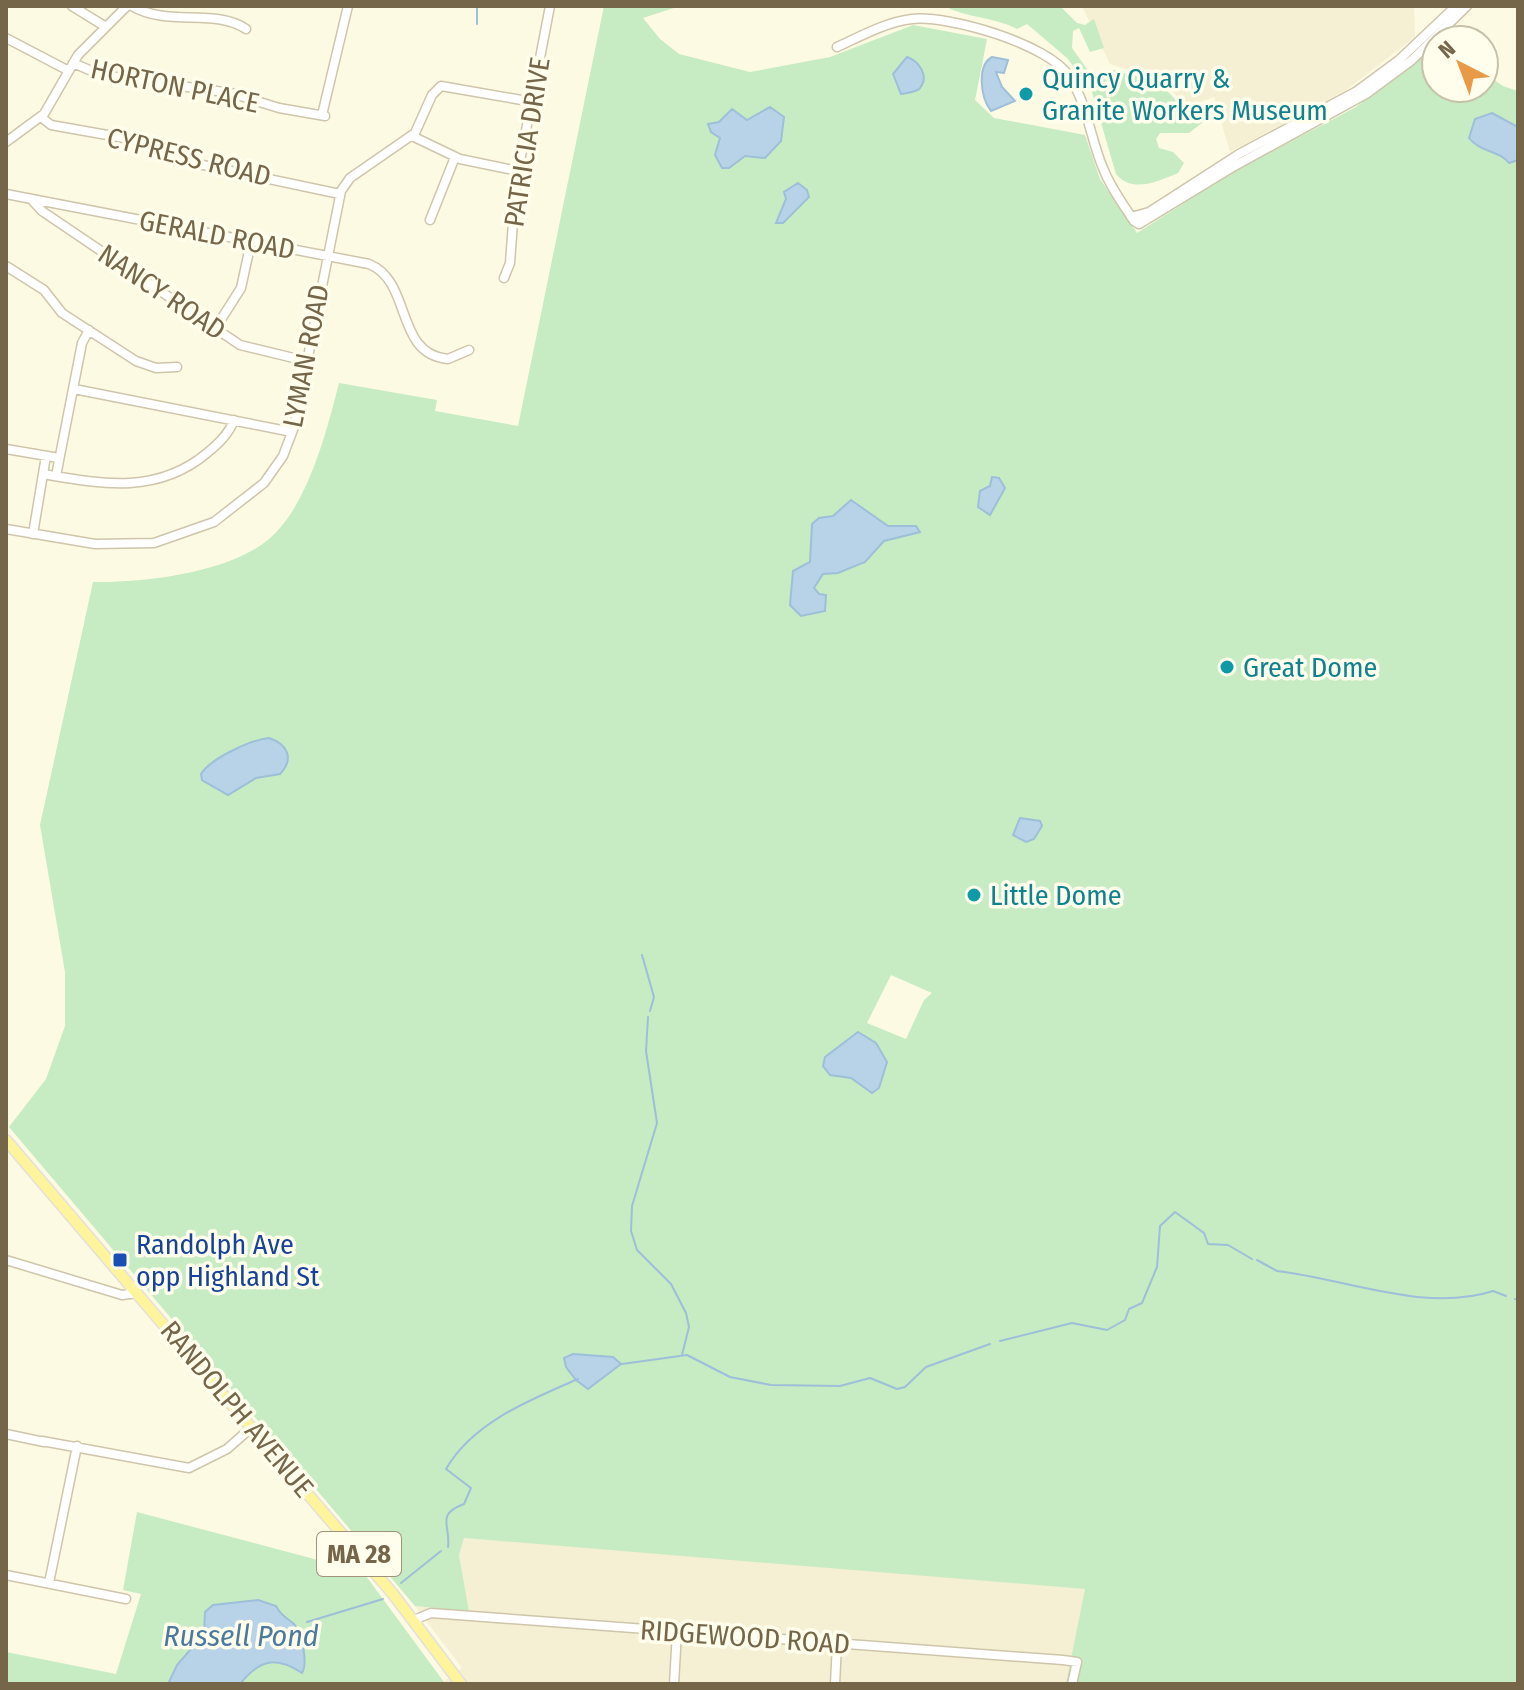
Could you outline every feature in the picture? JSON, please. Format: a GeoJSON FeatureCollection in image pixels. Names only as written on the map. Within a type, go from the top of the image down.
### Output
{"type":"FeatureCollection","features":[{"type":"Feature","properties":{"kind":"main road","name":"RANDOLPH AVENUE"},"geometry":{"type":"LineString","coordinates":[[6,1140],[414,1620],[461,1684]]}},
{"type":"Feature","properties":{"kind":"street"},"geometry":{"type":"LineString","coordinates":[[72,6],[106,27]]}},
{"type":"Feature","properties":{"kind":"street"},"geometry":{"type":"LineString","coordinates":[[6,142],[41,117],[71,67],[106,27],[130,6],[154,16],[233,22],[246,29]]}},
{"type":"Feature","properties":{"kind":"street","name":"HORTON PLACE"},"geometry":{"type":"LineString","coordinates":[[6,38],[71,67],[101,75],[231,93],[279,108],[323,116],[348,6]]}},
{"type":"Feature","properties":{"kind":"street","name":"PATRICIA DRIVE"},"geometry":{"type":"LineString","coordinates":[[504,278],[510,259],[518,171],[550,6]]}},
{"type":"Feature","properties":{"kind":"street"},"geometry":{"type":"LineString","coordinates":[[1131,217],[1149,212],[1239,154],[1357,91],[1399,60],[1456,6]]}},
{"type":"Feature","properties":{"kind":"street"},"geometry":{"type":"LineString","coordinates":[[837,47],[888,25],[917,18],[995,34],[1034,47],[1060,65],[1076,87],[1102,166],[1136,224],[1145,222],[1231,168],[1360,99],[1412,60],[1467,6]]}},
{"type":"Feature","properties":{"kind":"street"},"geometry":{"type":"LineString","coordinates":[[340,194],[353,176],[412,136],[421,124],[432,95],[441,86],[533,102]]}},
{"type":"Feature","properties":{"kind":"street","name":"CYPRESS ROAD"},"geometry":{"type":"LineString","coordinates":[[41,117],[51,125],[145,143],[184,161],[340,194]]}},
{"type":"Feature","properties":{"kind":"street"},"geometry":{"type":"LineString","coordinates":[[412,136],[455,157],[518,171]]}},
{"type":"Feature","properties":{"kind":"street"},"geometry":{"type":"LineString","coordinates":[[430,220],[455,157]]}},
{"type":"Feature","properties":{"kind":"street","name":"GERALD ROAD"},"geometry":{"type":"LineString","coordinates":[[6,194],[369,264],[387,275],[412,336],[428,354],[452,359],[469,350]]}},
{"type":"Feature","properties":{"kind":"street","name":"LYMAN ROAD"},"geometry":{"type":"LineString","coordinates":[[6,529],[121,546],[154,543],[189,533],[232,511],[260,487],[280,462],[292,432],[340,194]]}},
{"type":"Feature","properties":{"kind":"street","name":"NANCY ROAD"},"geometry":{"type":"LineString","coordinates":[[31,199],[42,211],[247,349],[306,361]]}},
{"type":"Feature","properties":{"kind":"street"},"geometry":{"type":"LineString","coordinates":[[215,329],[241,288],[251,242]]}},
{"type":"Feature","properties":{"kind":"street"},"geometry":{"type":"LineString","coordinates":[[6,266],[40,286],[59,311],[146,366],[177,367]]}},
{"type":"Feature","properties":{"kind":"street"},"geometry":{"type":"LineString","coordinates":[[56,476],[82,343],[89,330]]}},
{"type":"Feature","properties":{"kind":"street"},"geometry":{"type":"LineString","coordinates":[[74,389],[292,432]]}},
{"type":"Feature","properties":{"kind":"street"},"geometry":{"type":"LineString","coordinates":[[43,474],[117,485],[163,478],[207,454],[234,420]]}},
{"type":"Feature","properties":{"kind":"street"},"geometry":{"type":"LineString","coordinates":[[6,449],[59,458]]}},
{"type":"Feature","properties":{"kind":"street"},"geometry":{"type":"LineString","coordinates":[[33,534],[46,456]]}},
{"type":"Feature","properties":{"kind":"street"},"geometry":{"type":"LineString","coordinates":[[6,1260],[122,1295],[138,1293]]}},
{"type":"Feature","properties":{"kind":"street"},"geometry":{"type":"LineString","coordinates":[[6,1434],[185,1468],[201,1465],[250,1426]]}},
{"type":"Feature","properties":{"kind":"street"},"geometry":{"type":"LineString","coordinates":[[49,1583],[76,1448]]}},
{"type":"Feature","properties":{"kind":"street"},"geometry":{"type":"LineString","coordinates":[[6,1575],[126,1599]]}},
{"type":"Feature","properties":{"kind":"street","name":"RIDGEWOOD ROAD"},"geometry":{"type":"LineString","coordinates":[[414,1620],[431,1613],[1077,1662],[1072,1684]]}},
{"type":"Feature","properties":{"kind":"street"},"geometry":{"type":"LineString","coordinates":[[674,1684],[677,1632]]}},
{"type":"Feature","properties":{"kind":"street"},"geometry":{"type":"LineString","coordinates":[[835,1684],[837,1644]]}},
{"type":"Feature","properties":{"kind":"shaded area"},"geometry":{"type":"Polygon","coordinates":[[[1082,6],[1414,6],[1415,37],[1346,90],[1230,152],[1214,97],[1184,108],[1168,83],[1110,64],[1082,6]]]}},
{"type":"Feature","properties":{"kind":"shaded area"},"geometry":{"type":"Polygon","coordinates":[[[464,1538],[1086,1589],[1066,1684],[441,1684],[462,1668],[415,1606],[469,1610],[459,1555],[464,1538]]]}},
{"type":"Feature","properties":{"kind":"green space"},"geometry":{"type":"Polygon","coordinates":[[[604,6],[680,6],[643,18],[660,39],[679,54],[750,72],[830,57],[913,25],[987,39],[975,100],[994,118],[1085,135],[1100,179],[1137,233],[1233,172],[1356,107],[1420,57],[1420,104],[1500,104],[1500,84],[1518,91],[1518,1684],[1066,1684],[1085,1589],[464,1538],[459,1555],[469,1611],[415,1606],[9,1127],[46,1079],[65,1026],[65,972],[40,825],[93,582],[185,574],[232,560],[269,539],[283,525],[305,488],[322,444],[339,383],[437,400],[435,411],[518,426],[604,6]],[[891,975],[867,1023],[906,1039],[924,1000],[932,993],[891,975]],[[584,1355],[566,1367],[576,1380],[601,1377],[616,1368],[613,1357],[584,1355]]]}},
{"type":"Feature","properties":{"kind":"green space"},"geometry":{"type":"Polygon","coordinates":[[[944,6],[1060,6],[1077,23],[1085,25],[1094,19],[1104,48],[1090,52],[1079,28],[1073,31],[1072,48],[1087,69],[1080,75],[1067,58],[1027,24],[1017,29],[944,6]]]}},
{"type":"Feature","properties":{"kind":"green space"},"geometry":{"type":"Polygon","coordinates":[[[1114,70],[1158,82],[1185,109],[1210,102],[1211,116],[1189,133],[1160,133],[1156,139],[1159,148],[1173,152],[1184,163],[1178,173],[1138,185],[1122,180],[1116,174],[1087,75],[1114,70]]]}},
{"type":"Feature","properties":{"kind":"green space"},"geometry":{"type":"Polygon","coordinates":[[[137,1512],[363,1572],[444,1682],[6,1684],[6,1652],[116,1674],[141,1594],[123,1590],[137,1512]]]}},
{"type":"Feature","properties":{"kind":"water"},"geometry":{"type":"Polygon","coordinates":[[[907,57],[919,65],[924,78],[919,89],[901,94],[893,74],[907,57]]]}},
{"type":"Feature","properties":{"kind":"water"},"geometry":{"type":"Polygon","coordinates":[[[992,57],[1008,60],[1004,73],[996,72],[1002,87],[1015,101],[991,111],[984,98],[982,74],[992,57]]]}},
{"type":"Feature","properties":{"kind":"water"},"geometry":{"type":"Polygon","coordinates":[[[770,107],[784,117],[781,141],[765,158],[745,156],[729,168],[722,168],[715,155],[720,138],[711,132],[708,124],[719,122],[732,109],[747,120],[770,107]]]}},
{"type":"Feature","properties":{"kind":"water"},"geometry":{"type":"Polygon","coordinates":[[[1492,113],[1518,127],[1518,160],[1509,163],[1469,138],[1475,119],[1492,113]]]}},
{"type":"Feature","properties":{"kind":"water"},"geometry":{"type":"Polygon","coordinates":[[[798,183],[807,190],[809,197],[783,223],[776,223],[786,199],[784,192],[798,183]]]}},
{"type":"Feature","properties":{"kind":"water"},"geometry":{"type":"Polygon","coordinates":[[[992,477],[999,478],[1005,488],[990,515],[978,507],[980,491],[990,486],[992,477]]]}},
{"type":"Feature","properties":{"kind":"water"},"geometry":{"type":"Polygon","coordinates":[[[851,500],[888,526],[916,526],[920,532],[884,541],[865,562],[838,573],[823,574],[814,588],[819,594],[826,595],[825,611],[801,616],[790,605],[793,571],[810,562],[812,524],[819,518],[833,516],[851,500]]]}},
{"type":"Feature","properties":{"kind":"water"},"geometry":{"type":"Polygon","coordinates":[[[269,738],[287,752],[287,762],[280,774],[256,778],[228,795],[202,780],[201,774],[206,768],[222,756],[269,738]]]}},
{"type":"Feature","properties":{"kind":"water"},"geometry":{"type":"Polygon","coordinates":[[[1020,818],[1040,821],[1042,826],[1034,839],[1026,842],[1013,835],[1020,818]]]}},
{"type":"Feature","properties":{"kind":"water"},"geometry":{"type":"Polygon","coordinates":[[[858,1032],[876,1043],[887,1062],[879,1088],[872,1093],[851,1078],[830,1075],[823,1066],[825,1057],[858,1032]]]}},
{"type":"Feature","properties":{"kind":"water"},"geometry":{"type":"Polygon","coordinates":[[[573,1354],[613,1357],[621,1364],[588,1389],[566,1367],[564,1358],[573,1354]]]}},
{"type":"Feature","properties":{"kind":"water","name":"Russell Pond"},"geometry":{"type":"Polygon","coordinates":[[[258,1600],[276,1606],[297,1628],[304,1655],[302,1673],[276,1662],[254,1669],[240,1684],[168,1684],[177,1665],[204,1634],[205,1612],[213,1605],[258,1600]]]}},
{"type":"Feature","properties":{"kind":"waterway"},"geometry":{"type":"LineString","coordinates":[[477,6],[477,24]]}},
{"type":"Feature","properties":{"kind":"waterway"},"geometry":{"type":"LineString","coordinates":[[642,955],[654,997],[650,1011]]}},
{"type":"Feature","properties":{"kind":"waterway"},"geometry":{"type":"LineString","coordinates":[[648,1017],[646,1051],[657,1123],[632,1206],[631,1231],[637,1250],[671,1284],[686,1313],[689,1327],[682,1355]]}},
{"type":"Feature","properties":{"kind":"waterway"},"geometry":{"type":"LineString","coordinates":[[1000,1341],[1072,1323],[1107,1330],[1125,1320],[1129,1309],[1142,1303],[1157,1267],[1160,1226],[1175,1212],[1204,1233],[1208,1244],[1228,1245],[1252,1259]]}},
{"type":"Feature","properties":{"kind":"waterway"},"geometry":{"type":"LineString","coordinates":[[1257,1260],[1277,1271],[1413,1296],[1467,1297],[1493,1291],[1506,1296]]}},
{"type":"Feature","properties":{"kind":"waterway"},"geometry":{"type":"LineString","coordinates":[[622,1364],[687,1355],[730,1377],[771,1385],[840,1386],[870,1378],[897,1389],[905,1387],[926,1367],[990,1344]]}},
{"type":"Feature","properties":{"kind":"waterway"},"geometry":{"type":"LineString","coordinates":[[448,1547],[447,1517],[464,1504],[471,1488],[446,1469],[457,1452],[504,1414],[578,1379]]}},
{"type":"Feature","properties":{"kind":"waterway"},"geometry":{"type":"LineString","coordinates":[[401,1583],[441,1551]]}},
{"type":"Feature","properties":{"kind":"waterway"},"geometry":{"type":"LineString","coordinates":[[307,1622],[383,1599]]}},
{"type":"Feature","properties":{"kind":"place","name":"Quincy Quarry & Granite Workers Museum"},"geometry":{"type":"Point","coordinates":[1026,94]}},
{"type":"Feature","properties":{"kind":"place","name":"Great Dome"},"geometry":{"type":"Point","coordinates":[1227,667]}},
{"type":"Feature","properties":{"kind":"place","name":"Little Dome"},"geometry":{"type":"Point","coordinates":[974,895]}},
{"type":"Feature","properties":{"kind":"place","name":"Randolph Ave opp Highland St"},"geometry":{"type":"Point","coordinates":[120,1260]}}]}
